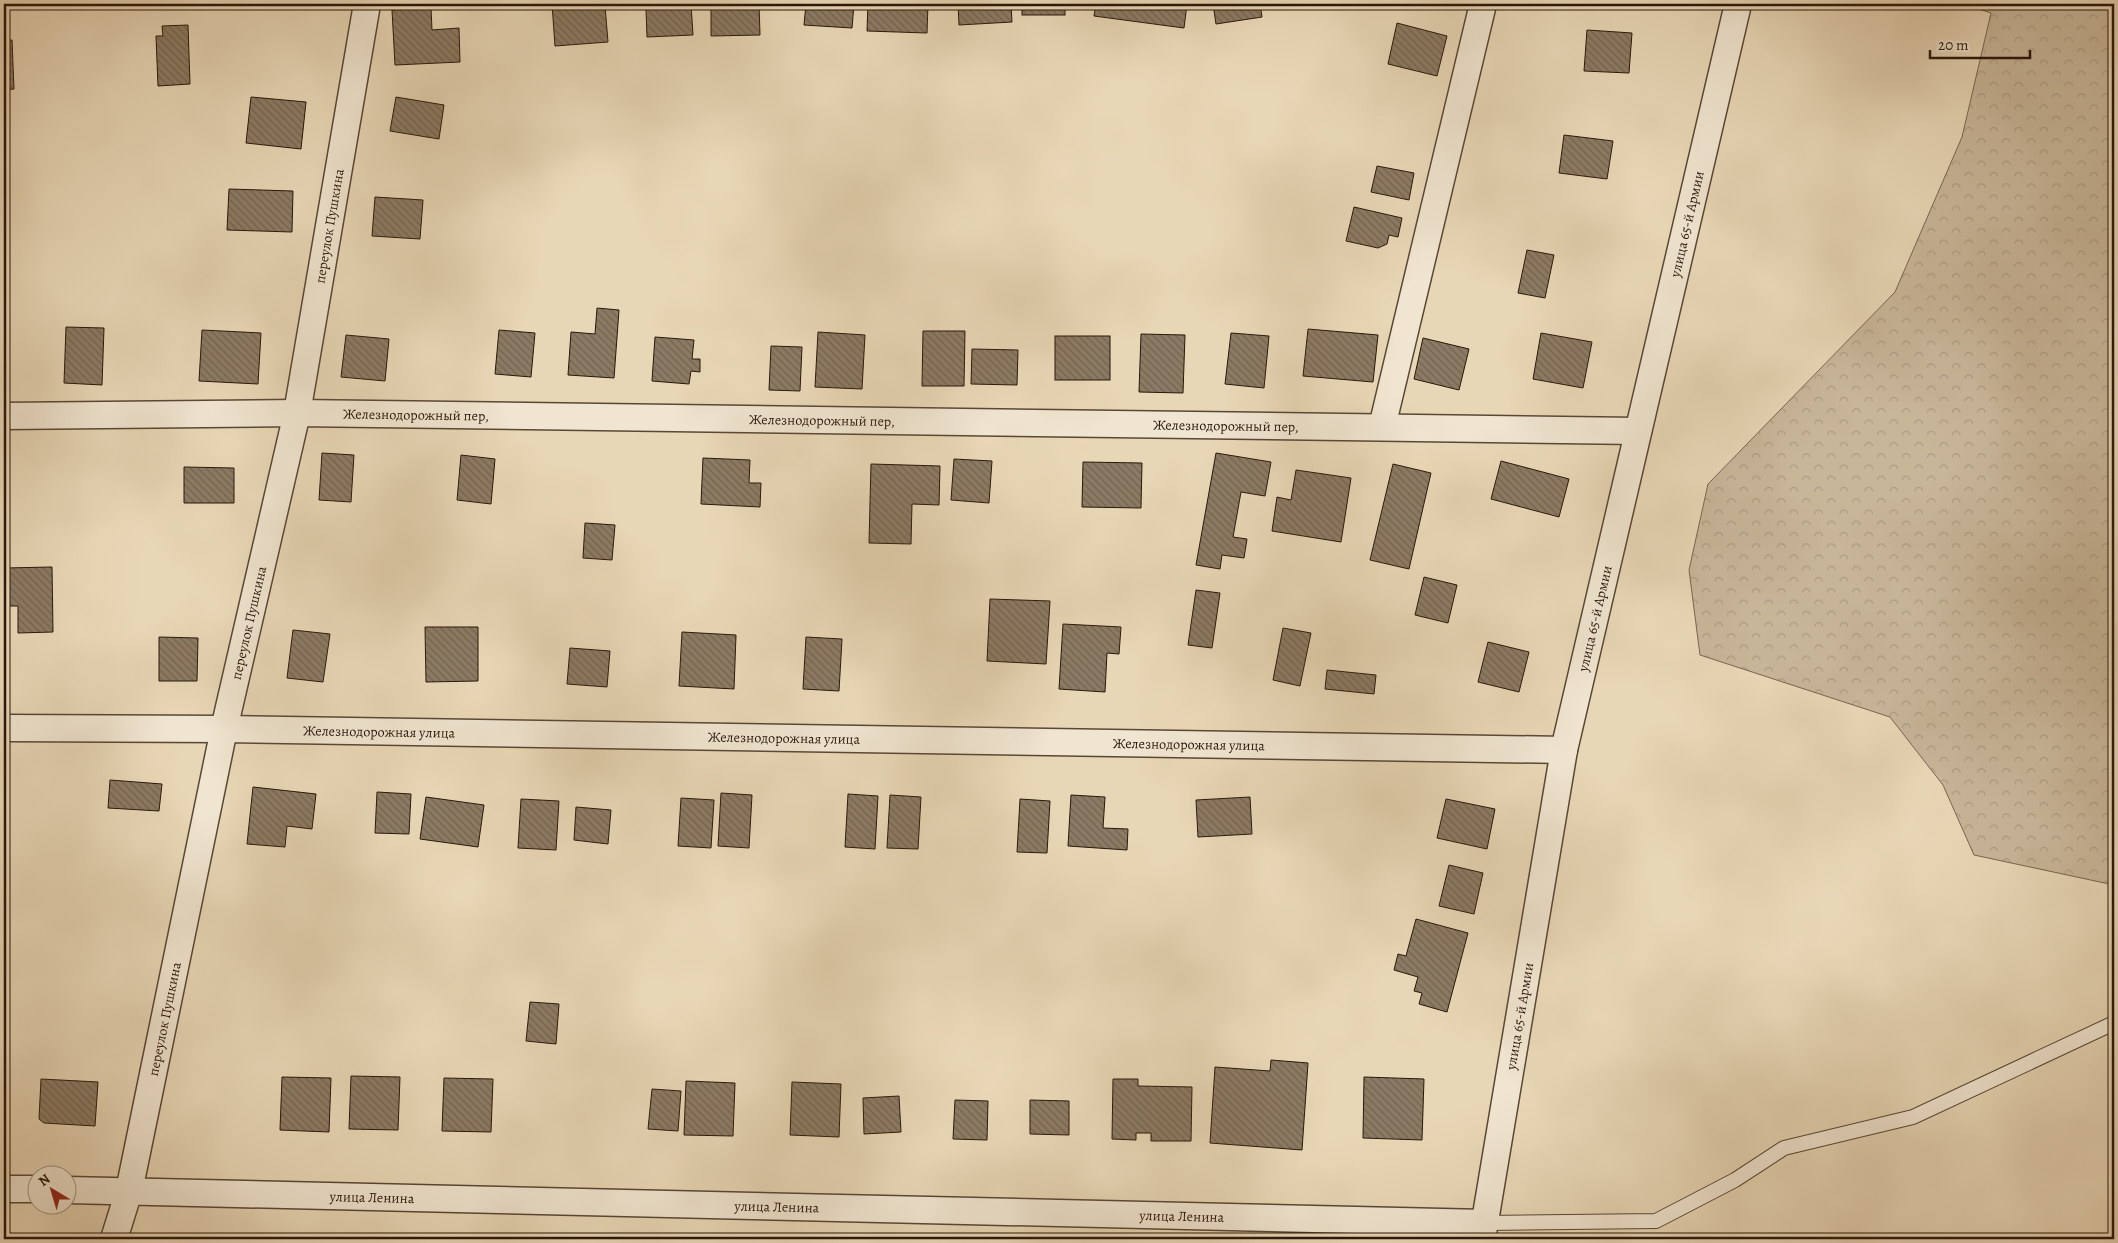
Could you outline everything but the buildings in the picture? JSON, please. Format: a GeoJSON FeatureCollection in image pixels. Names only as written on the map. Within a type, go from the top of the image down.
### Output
{"type":"FeatureCollection","features":[{"type":"Feature","properties":{"kind":"street","name":"переулок Пушкина"},"geometry":{"type":"LineString","coordinates":[[114,1239],[129,1192],[224,729],[297,412],[366,4]]}},
{"type":"Feature","properties":{"kind":"street"},"geometry":{"type":"LineString","coordinates":[[1382,427],[1483,4]]}},
{"type":"Feature","properties":{"kind":"street","name":"улица 65-й Армии"},"geometry":{"type":"LineString","coordinates":[[1484,1231],[1564,750],[1738,4]]}},
{"type":"Feature","properties":{"kind":"street","name":"Железнодорожный пер,"},"geometry":{"type":"LineString","coordinates":[[4,416],[297,412],[1638,431]]}},
{"type":"Feature","properties":{"kind":"street","name":"Железнодорожная улица"},"geometry":{"type":"LineString","coordinates":[[4,728],[224,729],[1564,750]]}},
{"type":"Feature","properties":{"kind":"street"},"geometry":{"type":"LineString","coordinates":[[4,1189],[28,1189]]}},
{"type":"Feature","properties":{"kind":"street","name":"улица Ленина"},"geometry":{"type":"LineString","coordinates":[[78,1190],[1484,1231]]}},
{"type":"Feature","properties":{"kind":"lane"},"geometry":{"type":"LineString","coordinates":[[1484,1231],[1656,1220],[1735,1180],[1784,1148],[1912,1118],[2114,1023]]}},
{"type":"Feature","properties":{"kind":"green space"},"geometry":{"type":"Polygon","coordinates":[[[1963,4],[2114,4],[2114,885],[1974,855],[1943,785],[1890,717],[1700,655],[1689,570],[1708,484],[1895,292],[1962,137],[1991,13],[1963,4]]]}}]}
